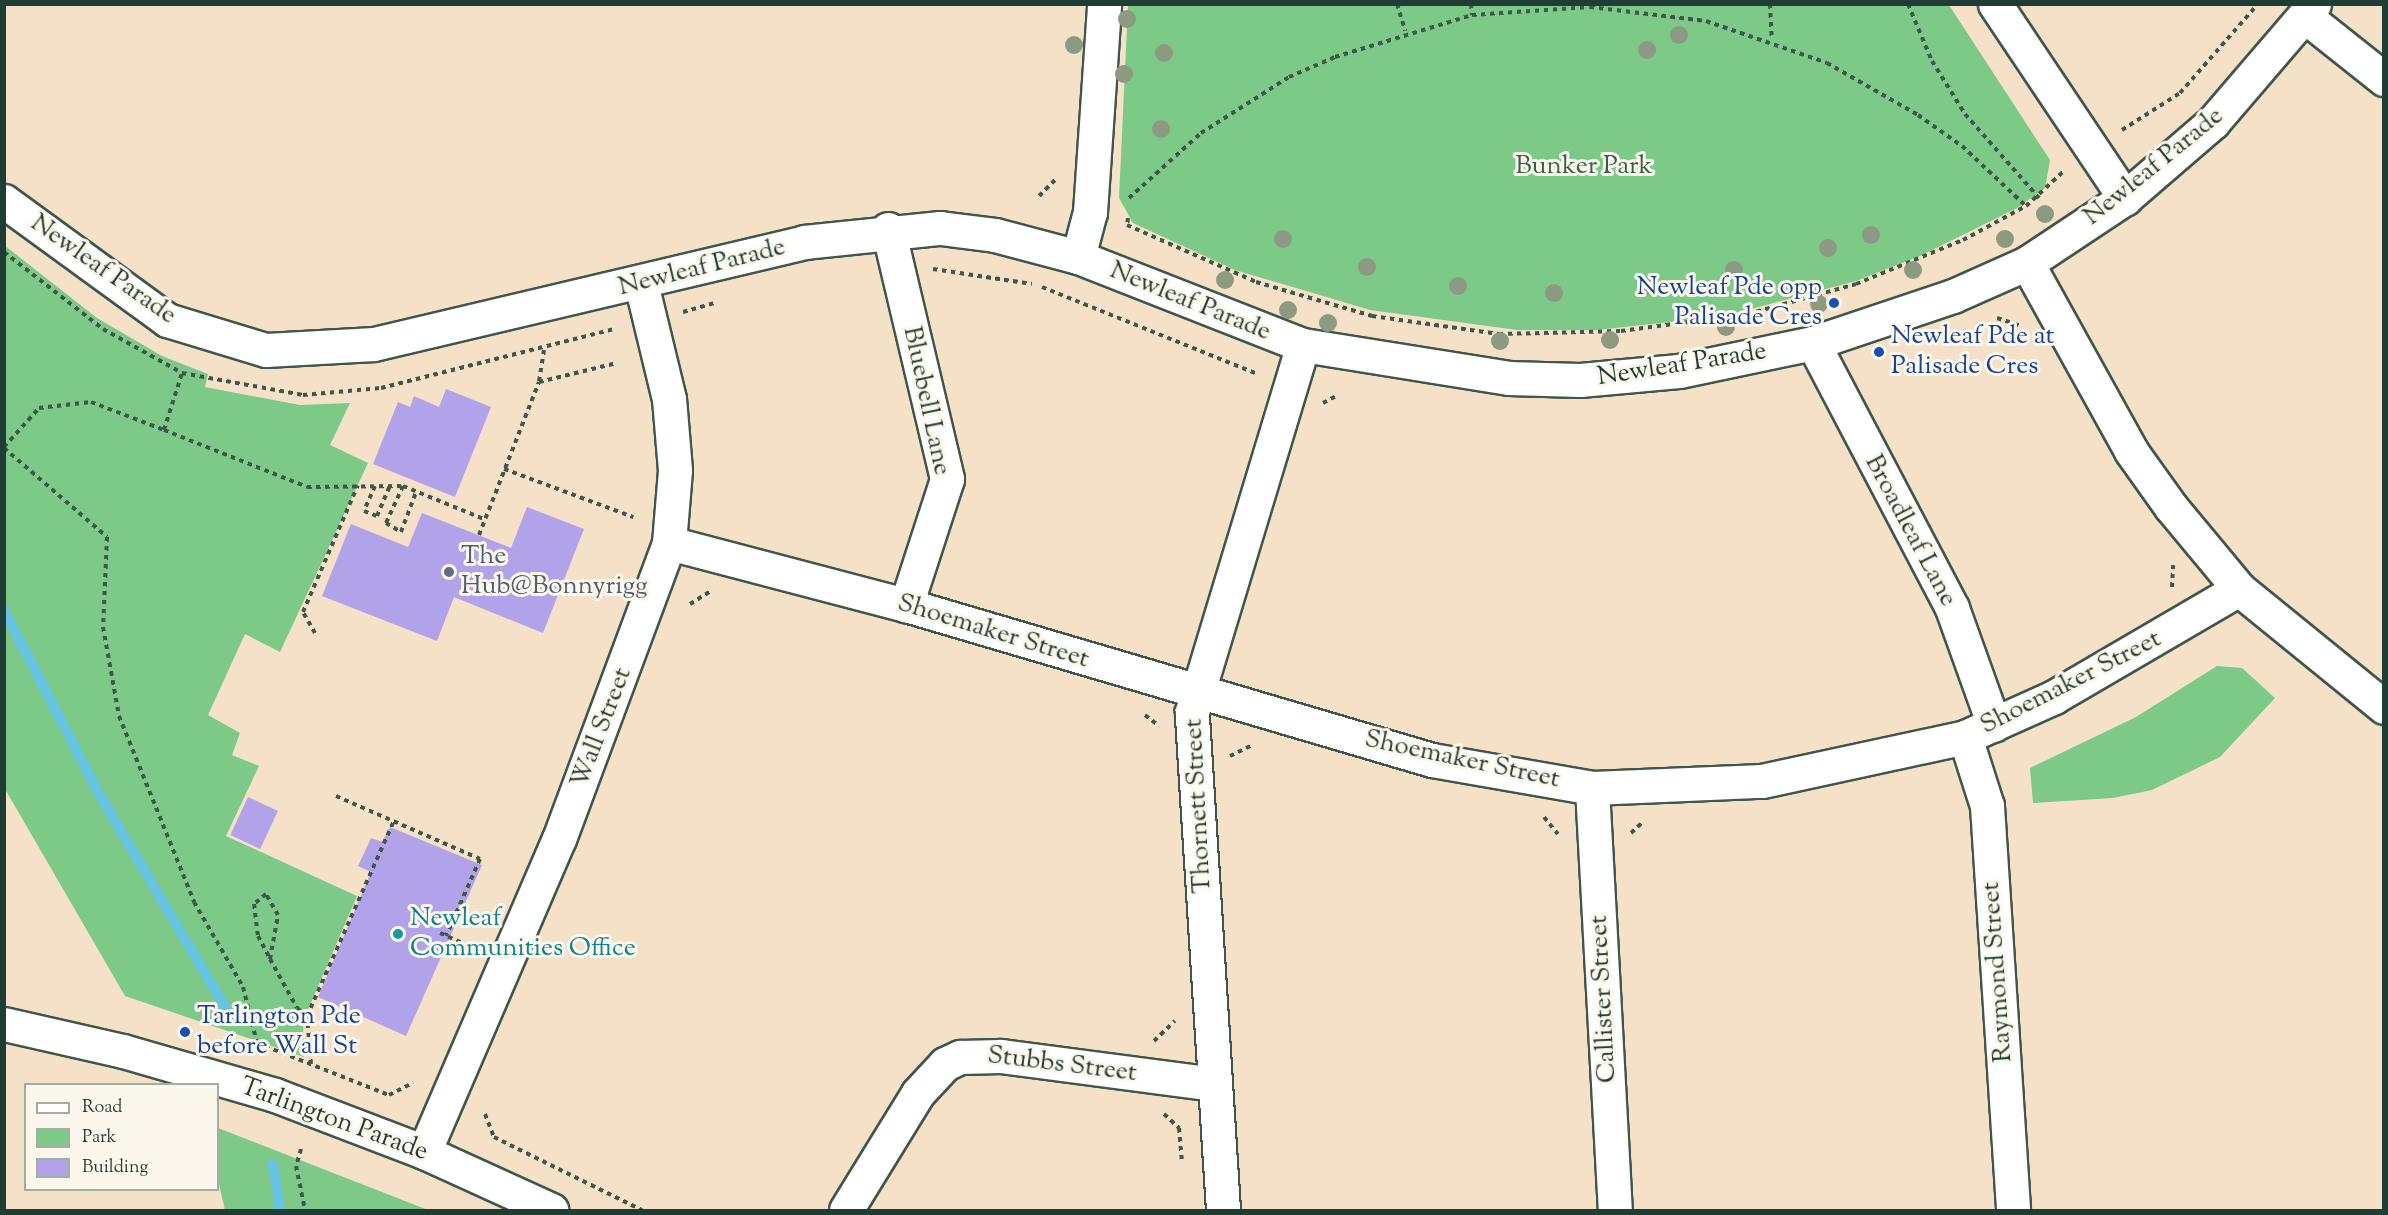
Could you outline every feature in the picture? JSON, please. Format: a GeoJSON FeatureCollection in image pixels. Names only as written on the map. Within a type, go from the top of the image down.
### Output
{"type":"FeatureCollection","features":[{"type":"Feature","properties":{"kind":"street"},"geometry":{"type":"LineString","coordinates":[[1078,257],[1090,212],[1104,4]]}},
{"type":"Feature","properties":{"kind":"street"},"geometry":{"type":"LineString","coordinates":[[1995,4],[2125,198]]}},
{"type":"Feature","properties":{"kind":"street"},"geometry":{"type":"LineString","coordinates":[[2310,11],[2384,79]]}},
{"type":"Feature","properties":{"kind":"street","name":"Newleaf Parade"},"geometry":{"type":"LineString","coordinates":[[4,201],[167,320],[266,350],[374,344],[641,283],[804,242],[888,229],[994,235],[1078,257],[1303,345],[1364,358],[1548,381],[1679,371],[1812,344],[1953,296],[2027,263],[2125,198],[2213,122],[2310,11]]}},
{"type":"Feature","properties":{"kind":"street","name":"Bluebell Lane"},"geometry":{"type":"LineString","coordinates":[[888,229],[947,479],[906,605]]}},
{"type":"Feature","properties":{"kind":"street"},"geometry":{"type":"LineString","coordinates":[[2027,263],[2131,451],[2239,589],[2384,707]]}},
{"type":"Feature","properties":{"kind":"street","name":"Wall Street"},"geometry":{"type":"LineString","coordinates":[[424,1152],[558,840],[669,543],[675,470],[669,399],[641,283]]}},
{"type":"Feature","properties":{"kind":"street","name":"Broadleaf Lane"},"geometry":{"type":"LineString","coordinates":[[1812,344],[1952,608],[1994,725]]}},
{"type":"Feature","properties":{"kind":"street","name":"Thornett Street"},"geometry":{"type":"LineString","coordinates":[[1223,1210],[1192,712],[1303,345]]}},
{"type":"Feature","properties":{"kind":"street","name":"Shoemaker Street"},"geometry":{"type":"LineString","coordinates":[[669,543],[906,605],[1198,693],[1432,760],[1592,788],[1762,781],[1965,736],[1994,725],[2140,651],[2239,589]]}},
{"type":"Feature","properties":{"kind":"street","name":"Raymond Street"},"geometry":{"type":"LineString","coordinates":[[1965,736],[1987,806],[2013,1210]]}},
{"type":"Feature","properties":{"kind":"street","name":"Callister Street"},"geometry":{"type":"LineString","coordinates":[[1592,788],[1616,1210]]}},
{"type":"Feature","properties":{"kind":"street","name":"Tarlington Parade"},"geometry":{"type":"LineString","coordinates":[[4,1024],[123,1051],[275,1095],[424,1152],[551,1210]]}},
{"type":"Feature","properties":{"kind":"street","name":"Stubbs Street"},"geometry":{"type":"LineString","coordinates":[[846,1210],[918,1093],[945,1064],[960,1057],[1001,1056],[1214,1084]]}},
{"type":"Feature","properties":{"kind":"path"},"geometry":{"type":"LineString","coordinates":[[1397,4],[1405,31]]}},
{"type":"Feature","properties":{"kind":"path"},"geometry":{"type":"LineString","coordinates":[[1471,4],[1472,15]]}},
{"type":"Feature","properties":{"kind":"path"},"geometry":{"type":"LineString","coordinates":[[1638,4],[1639,10]]}},
{"type":"Feature","properties":{"kind":"path"},"geometry":{"type":"LineString","coordinates":[[1770,4],[1772,40]]}},
{"type":"Feature","properties":{"kind":"path"},"geometry":{"type":"LineString","coordinates":[[1908,4],[1932,61],[1965,114],[2039,198]]}},
{"type":"Feature","properties":{"kind":"path"},"geometry":{"type":"LineString","coordinates":[[2145,113],[2180,93],[2258,4]]}},
{"type":"Feature","properties":{"kind":"path"},"geometry":{"type":"LineString","coordinates":[[1129,198],[1201,133],[1250,100],[1316,65],[1405,31],[1472,15],[1560,7],[1639,10],[1706,21],[1772,40],[1827,63],[1918,115],[1962,146],[2026,206]]}},
{"type":"Feature","properties":{"kind":"path"},"geometry":{"type":"LineString","coordinates":[[1127,225],[1256,282],[1372,316],[1499,334],[1565,333],[1748,314],[1917,261],[2026,206],[2039,198],[2056,176]]}},
{"type":"Feature","properties":{"kind":"path"},"geometry":{"type":"LineString","coordinates":[[928,268],[1041,286],[1257,374]]}},
{"type":"Feature","properties":{"kind":"path"},"geometry":{"type":"LineString","coordinates":[[1997,318],[2020,325],[2026,336]]}},
{"type":"Feature","properties":{"kind":"path"},"geometry":{"type":"LineString","coordinates":[[479,536],[539,382],[544,350]]}},
{"type":"Feature","properties":{"kind":"path"},"geometry":{"type":"LineString","coordinates":[[539,382],[616,363]]}},
{"type":"Feature","properties":{"kind":"path"},"geometry":{"type":"LineString","coordinates":[[164,430],[182,373]]}},
{"type":"Feature","properties":{"kind":"path"},"geometry":{"type":"LineString","coordinates":[[412,1083],[389,1095],[257,1043],[243,987],[194,902],[119,716],[103,627],[107,537],[4,448],[39,408],[91,402],[308,487],[403,486],[484,519]]}},
{"type":"Feature","properties":{"kind":"path"},"geometry":{"type":"LineString","coordinates":[[504,469],[633,517]]}},
{"type":"Feature","properties":{"kind":"path"},"geometry":{"type":"LineString","coordinates":[[315,633],[303,612],[358,485]]}},
{"type":"Feature","properties":{"kind":"path"},"geometry":{"type":"LineString","coordinates":[[375,486],[364,511],[377,516],[390,486]]}},
{"type":"Feature","properties":{"kind":"path"},"geometry":{"type":"LineString","coordinates":[[403,486],[386,523],[401,532],[416,492]]}},
{"type":"Feature","properties":{"kind":"path"},"geometry":{"type":"LineString","coordinates":[[2165,596],[2172,587],[2173,561]]}},
{"type":"Feature","properties":{"kind":"path"},"geometry":{"type":"LineString","coordinates":[[1141,711],[1160,728]]}},
{"type":"Feature","properties":{"kind":"path"},"geometry":{"type":"LineString","coordinates":[[1227,765],[1242,748],[1263,745]]}},
{"type":"Feature","properties":{"kind":"path"},"geometry":{"type":"LineString","coordinates":[[336,796],[480,859],[446,936]]}},
{"type":"Feature","properties":{"kind":"path"},"geometry":{"type":"LineString","coordinates":[[1541,815],[1561,843]]}},
{"type":"Feature","properties":{"kind":"path"},"geometry":{"type":"LineString","coordinates":[[1628,837],[1651,818]]}},
{"type":"Feature","properties":{"kind":"path"},"geometry":{"type":"LineString","coordinates":[[307,1016],[394,821]]}},
{"type":"Feature","properties":{"kind":"path"},"geometry":{"type":"LineString","coordinates":[[270,959],[278,915],[266,894],[254,904],[253,915],[270,959],[307,1016],[311,1064]]}},
{"type":"Feature","properties":{"kind":"path"},"geometry":{"type":"LineString","coordinates":[[440,933],[469,946]]}},
{"type":"Feature","properties":{"kind":"path"},"geometry":{"type":"LineString","coordinates":[[1140,1041],[1152,1042],[1177,1019],[1176,1007]]}},
{"type":"Feature","properties":{"kind":"path"},"geometry":{"type":"LineString","coordinates":[[1150,1112],[1162,1113],[1179,1128],[1183,1175]]}},
{"type":"Feature","properties":{"kind":"path"},"geometry":{"type":"LineString","coordinates":[[485,1114],[494,1137],[642,1210]]}},
{"type":"Feature","properties":{"kind":"path"},"geometry":{"type":"LineString","coordinates":[[301,1149],[296,1166],[305,1210]]}},
{"type":"Feature","properties":{"kind":"green space","name":"Bunker Park"},"geometry":{"type":"Polygon","coordinates":[[[1128,5],[1949,5],[2050,160],[2045,188],[2017,208],[1920,256],[1856,281],[1725,316],[1597,330],[1517,330],[1370,310],[1235,270],[1133,223],[1119,198],[1128,5]]]}},
{"type":"Feature","properties":{"kind":"green space"},"geometry":{"type":"Polygon","coordinates":[[[4,245],[97,318],[162,356],[208,374],[205,387],[300,405],[350,403],[330,445],[368,463],[280,652],[245,634],[208,715],[240,733],[232,755],[259,766],[226,836],[357,896],[303,1021],[304,1057],[125,996],[5,789],[4,245]]]}},
{"type":"Feature","properties":{"kind":"green space"},"geometry":{"type":"Polygon","coordinates":[[[2217,666],[2242,668],[2275,698],[2220,757],[2152,790],[2113,798],[2033,803],[2030,768],[2136,717],[2217,666]]]}},
{"type":"Feature","properties":{"kind":"green space"},"geometry":{"type":"Polygon","coordinates":[[[219,1128],[428,1210],[225,1210],[219,1184],[219,1128]]]}},
{"type":"Feature","properties":{"kind":"building","name":"The Hub@Bonnyrigg"},"geometry":{"type":"Polygon","coordinates":[[[446,389],[491,407],[455,497],[373,464],[398,402],[410,407],[414,396],[439,407],[446,389]]]}},
{"type":"Feature","properties":{"kind":"building","name":"The Hub@Bonnyrigg"},"geometry":{"type":"Polygon","coordinates":[[[527,507],[584,529],[543,633],[454,597],[437,641],[322,596],[351,524],[408,547],[422,513],[511,548],[527,507]]]}},
{"type":"Feature","properties":{"kind":"building"},"geometry":{"type":"Polygon","coordinates":[[[248,797],[278,811],[260,849],[230,835],[248,797]]]}},
{"type":"Feature","properties":{"kind":"building","name":"Newleaf Communities Office"},"geometry":{"type":"Polygon","coordinates":[[[390,827],[482,865],[406,1036],[318,997],[371,872],[358,866],[371,838],[382,842],[390,827]]]}},
{"type":"Feature","properties":{"kind":"waterway"},"geometry":{"type":"LineString","coordinates":[[4,610],[99,794],[228,1012]]}},
{"type":"Feature","properties":{"kind":"waterway"},"geometry":{"type":"LineString","coordinates":[[273,1164],[280,1210]]}},
{"type":"Feature","properties":{"kind":"place","name":"Newleaf Pde opp Palisade Cres"},"geometry":{"type":"Point","coordinates":[1834,303]}},
{"type":"Feature","properties":{"kind":"place","name":"Newleaf Pde at Palisade Cres"},"geometry":{"type":"Point","coordinates":[1879,352]}},
{"type":"Feature","properties":{"kind":"place","name":"The Hub@Bonnyrigg"},"geometry":{"type":"Point","coordinates":[449,572]}},
{"type":"Feature","properties":{"kind":"place","name":"Newleaf Communities Office"},"geometry":{"type":"Point","coordinates":[398,934]}},
{"type":"Feature","properties":{"kind":"place","name":"Tarlington Pde before Wall St"},"geometry":{"type":"Point","coordinates":[185,1032]}}]}
